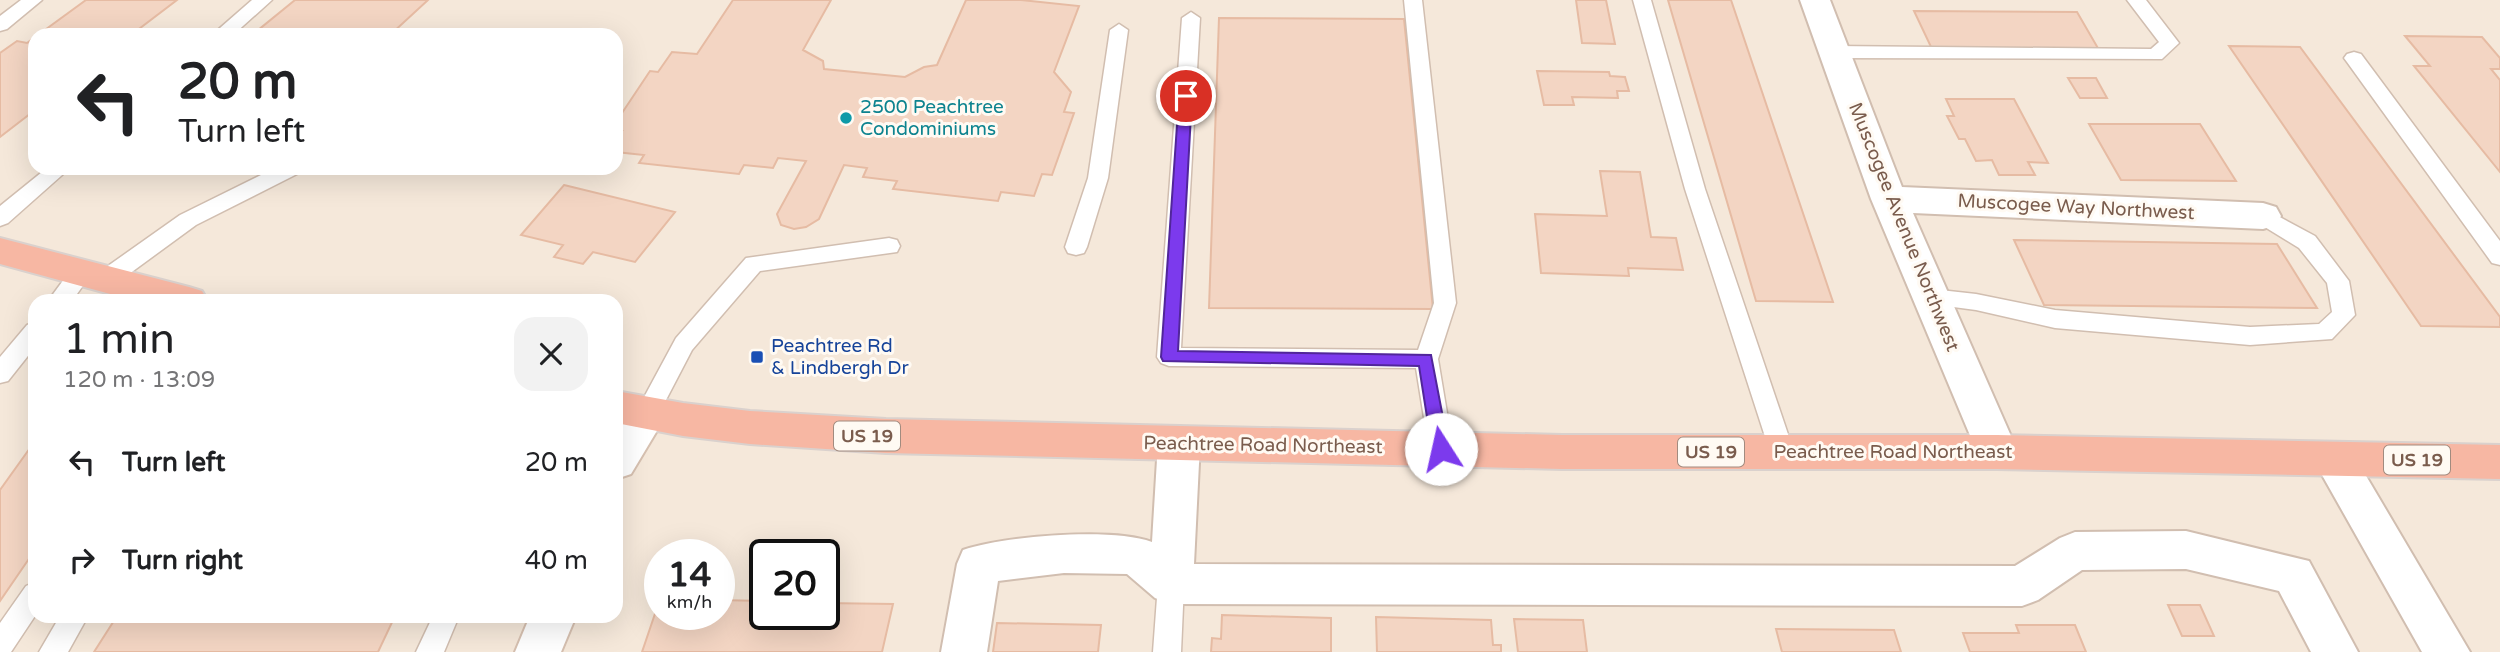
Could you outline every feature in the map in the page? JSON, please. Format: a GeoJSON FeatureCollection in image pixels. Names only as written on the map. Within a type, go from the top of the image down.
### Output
{"type":"FeatureCollection","features":[{"type":"Feature","properties":{"kind":"highway"},"geometry":{"type":"LineString","coordinates":[[0,251],[82,284],[145,294]]}},
{"type":"Feature","properties":{"kind":"highway","name":"Peachtree Road Northeast"},"geometry":{"type":"LineString","coordinates":[[631,411],[808,434],[1441,449],[1997,452],[2500,461]]}},
{"type":"Feature","properties":{"kind":"street","name":"Muscogee Avenue Northwest"},"geometry":{"type":"LineString","coordinates":[[1815,0],[1889,199],[1997,452]]}},
{"type":"Feature","properties":{"kind":"street","name":"Muscogee Way Northwest"},"geometry":{"type":"LineString","coordinates":[[1889,199],[2263,216]]}},
{"type":"Feature","properties":{"kind":"street"},"geometry":{"type":"LineString","coordinates":[[623,438],[631,411]]}},
{"type":"Feature","properties":{"kind":"street"},"geometry":{"type":"LineString","coordinates":[[1171,584],[1179,443]]}},
{"type":"Feature","properties":{"kind":"street"},"geometry":{"type":"LineString","coordinates":[[2334,459],[2447,652]]}},
{"type":"Feature","properties":{"kind":"street"},"geometry":{"type":"LineString","coordinates":[[964,652],[979,564],[1064,554],[1136,555],[1171,584],[2022,586],[2075,551],[2186,550],[2293,575],[2335,652]]}},
{"type":"Feature","properties":{"kind":"street"},"geometry":{"type":"LineString","coordinates":[[538,652],[550,623]]}},
{"type":"Feature","properties":{"kind":"lane"},"geometry":{"type":"LineString","coordinates":[[0,24],[33,0]]}},
{"type":"Feature","properties":{"kind":"lane"},"geometry":{"type":"LineString","coordinates":[[229,28],[263,0]]}},
{"type":"Feature","properties":{"kind":"lane"},"geometry":{"type":"LineString","coordinates":[[1413,0],[1445,303],[1426,359],[1441,449]]}},
{"type":"Feature","properties":{"kind":"lane"},"geometry":{"type":"LineString","coordinates":[[1642,0],[1695,190],[1783,452]]}},
{"type":"Feature","properties":{"kind":"lane"},"geometry":{"type":"LineString","coordinates":[[1834,52],[2155,55],[2170,43],[2136,0]]}},
{"type":"Feature","properties":{"kind":"lane"},"geometry":{"type":"LineString","coordinates":[[1191,18],[1169,357],[1426,359]]}},
{"type":"Feature","properties":{"kind":"lane"},"geometry":{"type":"LineString","coordinates":[[1076,247],[1098,178],[1119,30]]}},
{"type":"Feature","properties":{"kind":"lane"},"geometry":{"type":"LineString","coordinates":[[2354,58],[2500,257]]}},
{"type":"Feature","properties":{"kind":"lane"},"geometry":{"type":"LineString","coordinates":[[0,218],[52,175]]}},
{"type":"Feature","properties":{"kind":"lane"},"geometry":{"type":"LineString","coordinates":[[82,284],[188,220],[278,175]]}},
{"type":"Feature","properties":{"kind":"lane"},"geometry":{"type":"LineString","coordinates":[[1931,297],[2081,321],[2250,336],[2324,333],[2344,315],[2338,281],[2307,242],[2263,216]]}},
{"type":"Feature","properties":{"kind":"lane"},"geometry":{"type":"LineString","coordinates":[[631,411],[684,344],[754,264],[889,246]]}},
{"type":"Feature","properties":{"kind":"lane"},"geometry":{"type":"LineString","coordinates":[[0,374],[28,340]]}},
{"type":"Feature","properties":{"kind":"lane"},"geometry":{"type":"LineString","coordinates":[[1167,652],[1171,584]]}},
{"type":"Feature","properties":{"kind":"lane"},"geometry":{"type":"LineString","coordinates":[[0,646],[28,604]]}},
{"type":"Feature","properties":{"kind":"lane"},"geometry":{"type":"LineString","coordinates":[[53,652],[71,623]]}},
{"type":"Feature","properties":{"kind":"lane"},"geometry":{"type":"LineString","coordinates":[[430,652],[443,623]]}},
{"type":"Feature","properties":{"kind":"shaded area"},"geometry":{"type":"Polygon","coordinates":[[[0,0],[2500,0],[2500,652],[0,652],[0,0]]]}},
{"type":"Feature","properties":{"kind":"building"},"geometry":{"type":"Polygon","coordinates":[[[86,0],[177,0],[140,28],[48,28],[86,0]]]}},
{"type":"Feature","properties":{"kind":"building"},"geometry":{"type":"Polygon","coordinates":[[[295,0],[428,0],[398,28],[261,28],[295,0]]]}},
{"type":"Feature","properties":{"kind":"building","name":"2500 Peachtree Condominiums"},"geometry":{"type":"Polygon","coordinates":[[[733,0],[831,0],[803,50],[823,61],[824,69],[905,77],[924,67],[937,65],[966,0],[1021,0],[1079,6],[1054,72],[1071,92],[1064,112],[1074,113],[1052,175],[1042,174],[1034,196],[1001,192],[998,201],[893,189],[897,181],[863,177],[867,168],[844,165],[819,219],[806,227],[794,229],[781,225],[777,214],[806,161],[778,158],[773,168],[744,165],[739,174],[639,163],[644,155],[623,153],[623,112],[650,71],[658,72],[672,52],[697,54],[733,0]]]}},
{"type":"Feature","properties":{"kind":"building"},"geometry":{"type":"Polygon","coordinates":[[[1576,0],[1606,0],[1615,44],[1582,43],[1576,0]]]}},
{"type":"Feature","properties":{"kind":"building"},"geometry":{"type":"Polygon","coordinates":[[[1668,0],[1731,0],[1833,302],[1756,301],[1668,0]]]}},
{"type":"Feature","properties":{"kind":"building"},"geometry":{"type":"Polygon","coordinates":[[[1914,11],[2077,12],[2099,50],[1932,49],[1914,11]]]}},
{"type":"Feature","properties":{"kind":"building"},"geometry":{"type":"Polygon","coordinates":[[[1219,18],[1404,19],[1433,309],[1209,308],[1219,18]]]}},
{"type":"Feature","properties":{"kind":"building"},"geometry":{"type":"Polygon","coordinates":[[[2405,36],[2482,37],[2500,58],[2500,69],[2491,69],[2500,80],[2500,172],[2414,66],[2430,66],[2405,36]]]}},
{"type":"Feature","properties":{"kind":"building"},"geometry":{"type":"Polygon","coordinates":[[[17,41],[27,43],[28,115],[0,137],[0,53],[17,41]]]}},
{"type":"Feature","properties":{"kind":"building"},"geometry":{"type":"Polygon","coordinates":[[[2229,46],[2300,47],[2500,317],[2500,327],[2421,326],[2229,46]]]}},
{"type":"Feature","properties":{"kind":"building"},"geometry":{"type":"Polygon","coordinates":[[[1537,71],[1609,72],[1610,76],[1625,77],[1629,91],[1617,91],[1618,98],[1572,97],[1574,105],[1544,105],[1537,71]]]}},
{"type":"Feature","properties":{"kind":"building"},"geometry":{"type":"Polygon","coordinates":[[[2068,78],[2096,78],[2107,98],[2080,98],[2068,78]]]}},
{"type":"Feature","properties":{"kind":"building"},"geometry":{"type":"Polygon","coordinates":[[[1946,99],[2014,99],[2048,163],[2028,162],[2035,175],[1999,175],[1992,160],[1976,161],[1965,139],[1959,139],[1947,116],[1954,116],[1946,99]]]}},
{"type":"Feature","properties":{"kind":"building"},"geometry":{"type":"Polygon","coordinates":[[[2089,124],[2200,124],[2236,181],[2121,180],[2089,124]]]}},
{"type":"Feature","properties":{"kind":"building"},"geometry":{"type":"Polygon","coordinates":[[[1600,171],[1640,172],[1651,237],[1676,238],[1683,270],[1628,268],[1629,276],[1541,273],[1535,214],[1607,216],[1600,171]]]}},
{"type":"Feature","properties":{"kind":"building"},"geometry":{"type":"Polygon","coordinates":[[[564,185],[675,212],[635,262],[593,252],[583,264],[554,257],[563,245],[521,235],[564,185]]]}},
{"type":"Feature","properties":{"kind":"building"},"geometry":{"type":"Polygon","coordinates":[[[2014,240],[2277,244],[2317,308],[2044,305],[2014,240]]]}},
{"type":"Feature","properties":{"kind":"building"},"geometry":{"type":"Polygon","coordinates":[[[28,451],[28,560],[0,601],[0,490],[28,451]]]}},
{"type":"Feature","properties":{"kind":"building"},"geometry":{"type":"Polygon","coordinates":[[[735,600],[749,601],[749,630],[840,630],[840,603],[893,604],[882,652],[642,652],[649,630],[735,630],[735,600]]]}},
{"type":"Feature","properties":{"kind":"building"},"geometry":{"type":"Polygon","coordinates":[[[2168,605],[2200,605],[2214,636],[2182,636],[2168,605]]]}},
{"type":"Feature","properties":{"kind":"building"},"geometry":{"type":"Polygon","coordinates":[[[1222,615],[1331,618],[1331,652],[1211,652],[1212,638],[1221,639],[1222,615]]]}},
{"type":"Feature","properties":{"kind":"building"},"geometry":{"type":"Polygon","coordinates":[[[1376,617],[1491,620],[1493,645],[1501,645],[1501,652],[1377,652],[1376,617]]]}},
{"type":"Feature","properties":{"kind":"building"},"geometry":{"type":"Polygon","coordinates":[[[1514,619],[1583,620],[1587,652],[1518,652],[1514,619]]]}},
{"type":"Feature","properties":{"kind":"building"},"geometry":{"type":"Polygon","coordinates":[[[113,623],[392,623],[378,652],[94,652],[113,623]]]}},
{"type":"Feature","properties":{"kind":"building"},"geometry":{"type":"Polygon","coordinates":[[[997,623],[1101,625],[1098,652],[993,652],[997,623]]]}},
{"type":"Feature","properties":{"kind":"building"},"geometry":{"type":"Polygon","coordinates":[[[2016,625],[2075,625],[2086,652],[1970,652],[1963,633],[2019,633],[2016,625]]]}},
{"type":"Feature","properties":{"kind":"building"},"geometry":{"type":"Polygon","coordinates":[[[1776,629],[1894,630],[1901,652],[1782,652],[1776,629]]]}},
{"type":"Feature","properties":{"kind":"place","name":"2500 Peachtree Condominiums"},"geometry":{"type":"Point","coordinates":[846,118]}},
{"type":"Feature","properties":{"kind":"place","name":"Peachtree Rd & Lindbergh Dr"},"geometry":{"type":"Point","coordinates":[757,357]}},
{"type":"Feature","properties":{"kind":"route"},"geometry":{"type":"LineString","coordinates":[[1186,96],[1169,357],[1426,359],[1441,449]]}}]}
